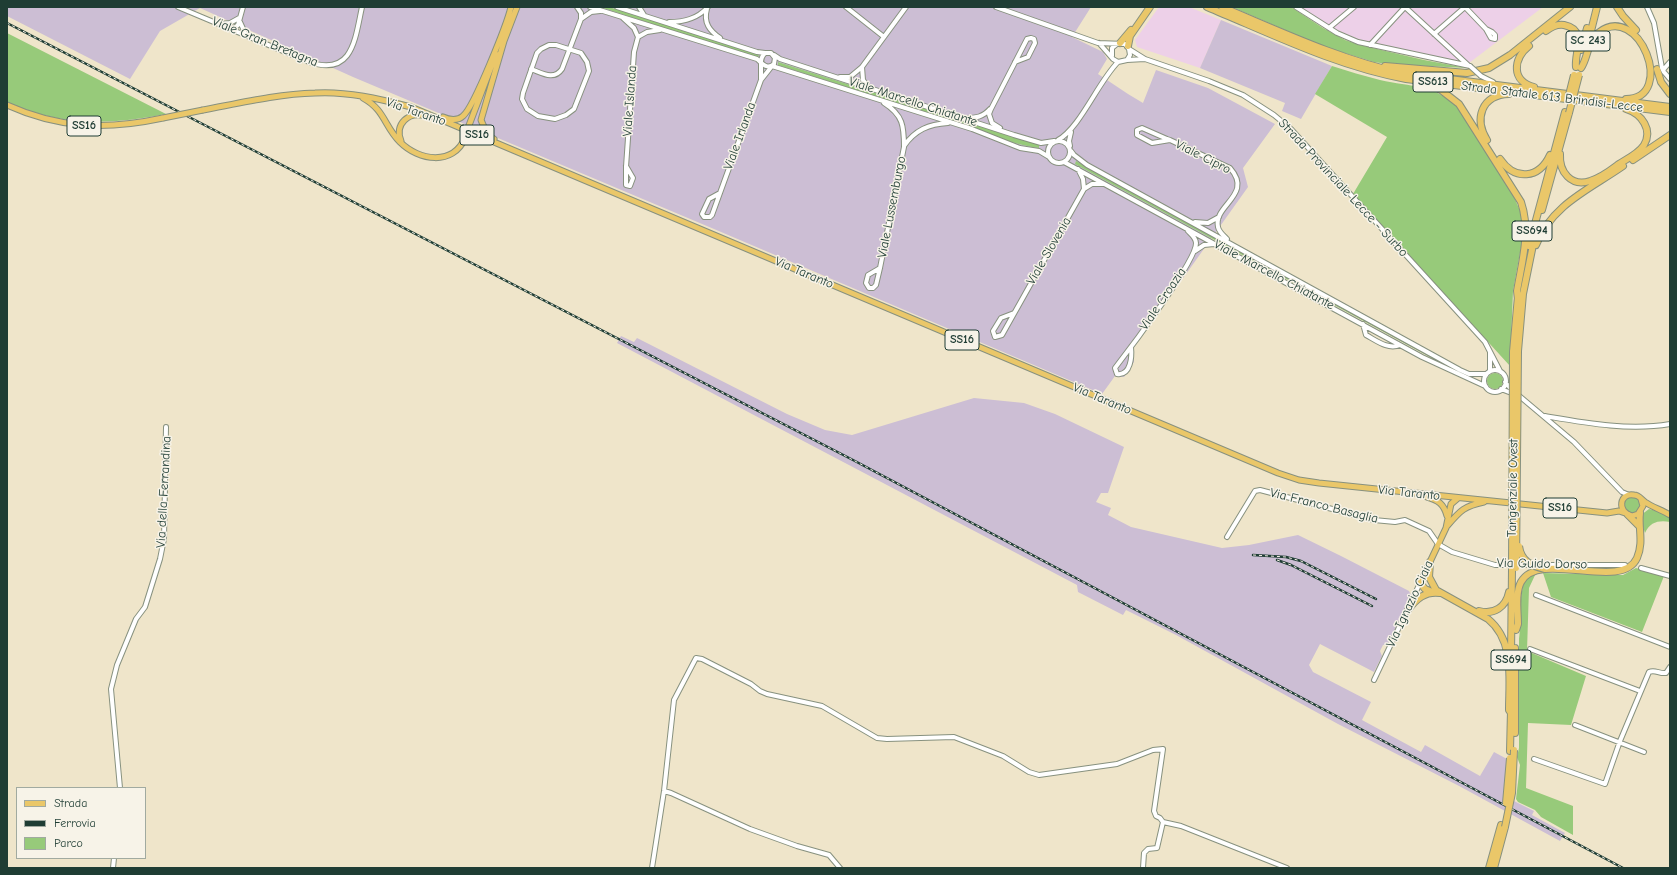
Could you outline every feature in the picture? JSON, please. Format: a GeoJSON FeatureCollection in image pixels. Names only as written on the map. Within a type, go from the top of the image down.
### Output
{"type":"FeatureCollection","features":[{"type":"Feature","properties":{"kind":"highway"},"geometry":{"type":"LineString","coordinates":[[1118,44],[1146,7]]}},
{"type":"Feature","properties":{"kind":"highway"},"geometry":{"type":"LineString","coordinates":[[1128,48],[1130,36],[1150,7]]}},
{"type":"Feature","properties":{"kind":"highway"},"geometry":{"type":"LineString","coordinates":[[1200,7],[1221,10]]}},
{"type":"Feature","properties":{"kind":"highway","name":"Strada Statale 613 Brindisi-Lecce"},"geometry":{"type":"LineString","coordinates":[[1207,7],[1221,10],[1357,62],[1402,73],[1561,93],[1587,99],[1670,112]]}},
{"type":"Feature","properties":{"kind":"highway"},"geometry":{"type":"LineString","coordinates":[[1326,51],[1383,66],[1474,72],[1489,68],[1502,61],[1570,7]]}},
{"type":"Feature","properties":{"kind":"highway","name":"SC 243"},"geometry":{"type":"LineString","coordinates":[[1578,68],[1593,7]]}},
{"type":"Feature","properties":{"kind":"highway","name":"SC 243"},"geometry":{"type":"LineString","coordinates":[[1567,113],[1576,75],[1597,7]]}},
{"type":"Feature","properties":{"kind":"highway"},"geometry":{"type":"LineString","coordinates":[[1617,7],[1645,41],[1652,55],[1661,82],[1670,94]]}},
{"type":"Feature","properties":{"kind":"highway","name":"Strada Statale 613 Brindisi-Lecce"},"geometry":{"type":"LineString","coordinates":[[1221,10],[1333,59],[1381,74],[1406,79],[1551,97],[1670,107]]}},
{"type":"Feature","properties":{"kind":"highway"},"geometry":{"type":"LineString","coordinates":[[1561,93],[1536,88],[1525,83],[1517,70],[1516,65],[1519,55],[1549,29],[1558,25],[1564,25],[1573,30],[1579,39],[1578,68]]}},
{"type":"Feature","properties":{"kind":"highway"},"geometry":{"type":"LineString","coordinates":[[1578,68],[1584,64],[1593,38],[1600,30],[1616,25],[1627,27],[1636,33],[1648,51],[1654,68],[1655,75],[1651,86],[1643,95],[1631,99],[1587,99]]}},
{"type":"Feature","properties":{"kind":"highway"},"geometry":{"type":"LineString","coordinates":[[1381,74],[1387,77],[1430,85],[1454,98],[1465,112],[1516,192],[1524,210],[1527,232],[1517,291],[1518,300]]}},
{"type":"Feature","properties":{"kind":"highway"},"geometry":{"type":"LineString","coordinates":[[1551,97],[1545,98],[1508,94],[1496,96],[1487,103],[1481,112],[1481,129],[1505,167],[1516,173],[1530,174],[1542,168],[1546,163],[1563,124]]}},
{"type":"Feature","properties":{"kind":"highway"},"geometry":{"type":"LineString","coordinates":[[1563,124],[1560,161],[1565,174],[1577,182],[1590,181],[1597,178],[1641,148],[1647,136],[1644,123],[1637,114],[1627,109],[1592,104],[1587,99]]}},
{"type":"Feature","properties":{"kind":"highway","name":"Tangenziale Ovest"},"geometry":{"type":"LineString","coordinates":[[1512,750],[1516,630],[1512,541],[1518,300],[1525,260],[1567,113]]}},
{"type":"Feature","properties":{"kind":"highway","name":"Tangenziale Ovest"},"geometry":{"type":"LineString","coordinates":[[1494,868],[1512,793],[1511,713],[1513,569],[1517,508],[1516,351],[1524,285],[1563,124]]}},
{"type":"Feature","properties":{"kind":"highway"},"geometry":{"type":"LineString","coordinates":[[1524,285],[1538,239],[1552,216],[1570,201],[1670,135]]}},
{"type":"Feature","properties":{"kind":"highway"},"geometry":{"type":"LineString","coordinates":[[1517,508],[1520,553],[1529,564],[1545,569]]}},
{"type":"Feature","properties":{"kind":"highway"},"geometry":{"type":"LineString","coordinates":[[1516,630],[1518,624],[1519,591],[1521,583],[1530,572],[1545,569],[1609,572],[1625,570],[1630,567],[1637,558],[1641,543],[1640,512]]}},
{"type":"Feature","properties":{"kind":"highway"},"geometry":{"type":"LineString","coordinates":[[1627,514],[1640,527]]}},
{"type":"Feature","properties":{"kind":"highway"},"geometry":{"type":"LineString","coordinates":[[1430,562],[1429,577],[1433,590]]}},
{"type":"Feature","properties":{"kind":"highway"},"geometry":{"type":"LineString","coordinates":[[1472,609],[1489,612],[1502,607],[1508,598],[1513,569]]}},
{"type":"Feature","properties":{"kind":"highway"},"geometry":{"type":"LineString","coordinates":[[1420,583],[1425,589],[1440,593],[1472,609],[1494,623],[1505,642],[1509,661],[1509,710],[1511,713]]}},
{"type":"Feature","properties":{"kind":"highway"},"geometry":{"type":"LineString","coordinates":[[1408,610],[1418,598],[1433,590]]}},
{"type":"Feature","properties":{"kind":"highway","name":"Tangenziale Ovest"},"geometry":{"type":"LineString","coordinates":[[1489,868],[1503,826]]}},
{"type":"Feature","properties":{"kind":"main road"},"geometry":{"type":"LineString","coordinates":[[511,7],[481,120],[483,127],[491,137],[508,145],[516,151]]}},
{"type":"Feature","properties":{"kind":"main road"},"geometry":{"type":"LineString","coordinates":[[358,96],[374,104],[402,144],[426,156],[439,158],[452,154],[458,149],[465,138],[499,48],[517,7]]}},
{"type":"Feature","properties":{"kind":"main road"},"geometry":{"type":"LineString","coordinates":[[410,107],[422,109],[447,119],[456,119],[463,116],[471,106],[502,41]]}},
{"type":"Feature","properties":{"kind":"main road","name":"Via Taranto"},"geometry":{"type":"LineString","coordinates":[[7,105],[51,120],[87,126],[116,126],[290,94],[316,92],[358,96],[386,101],[410,107],[439,119],[1278,473],[1299,480],[1607,513],[1619,511],[1635,515],[1649,508],[1660,509]]}},
{"type":"Feature","properties":{"kind":"main road"},"geometry":{"type":"LineString","coordinates":[[402,144],[398,135],[404,119],[411,115],[419,114],[439,119]]}},
{"type":"Feature","properties":{"kind":"main road"},"geometry":{"type":"LineString","coordinates":[[1419,494],[1439,501],[1444,508],[1448,519]]}},
{"type":"Feature","properties":{"kind":"main road"},"geometry":{"type":"LineString","coordinates":[[1630,495],[1636,495],[1648,504],[1670,515]]}},
{"type":"Feature","properties":{"kind":"main road","name":"Via Taranto"},"geometry":{"type":"LineString","coordinates":[[1598,512],[1615,509],[1622,503],[1626,496],[1630,495]]}},
{"type":"Feature","properties":{"kind":"main road"},"geometry":{"type":"LineString","coordinates":[[1458,498],[1460,505],[1459,511]]}},
{"type":"Feature","properties":{"kind":"main road","name":"Via Ignazio Ciaia"},"geometry":{"type":"LineString","coordinates":[[1446,528],[1451,504],[1458,498]]}},
{"type":"Feature","properties":{"kind":"main road"},"geometry":{"type":"LineString","coordinates":[[1640,512],[1643,506],[1641,499]]}},
{"type":"Feature","properties":{"kind":"main road"},"geometry":{"type":"LineString","coordinates":[[1459,511],[1489,500]]}},
{"type":"Feature","properties":{"kind":"main road"},"geometry":{"type":"LineString","coordinates":[[1622,503],[1623,510],[1627,514]]}},
{"type":"Feature","properties":{"kind":"main road","name":"Via Ignazio Ciaia"},"geometry":{"type":"LineString","coordinates":[[1420,583],[1446,528],[1459,511]]}},
{"type":"Feature","properties":{"kind":"street","name":"Viale Gran Bretagna"},"geometry":{"type":"LineString","coordinates":[[178,7],[309,62],[325,66],[340,63],[351,52],[362,7]]}},
{"type":"Feature","properties":{"kind":"street"},"geometry":{"type":"LineString","coordinates":[[232,30],[238,25],[243,7]]}},
{"type":"Feature","properties":{"kind":"street"},"geometry":{"type":"LineString","coordinates":[[531,69],[550,76],[558,74],[561,71],[581,19],[581,13],[577,7]]}},
{"type":"Feature","properties":{"kind":"street","name":"Viale Marcello Chiatante"},"geometry":{"type":"LineString","coordinates":[[590,7],[757,59],[766,66],[772,66],[951,123],[1020,148],[1039,151],[1054,162],[1064,162],[1078,169],[1400,345],[1453,372],[1485,386],[1488,389],[1494,391],[1501,389],[1522,397]]}},
{"type":"Feature","properties":{"kind":"street","name":"Viale Marcello Chiatante"},"geometry":{"type":"LineString","coordinates":[[617,7],[724,41],[765,53],[771,53],[780,59],[1014,135],[1041,142],[1065,142],[1074,155],[1088,165],[1460,370],[1469,374],[1497,370],[1500,371]]}},
{"type":"Feature","properties":{"kind":"street"},"geometry":{"type":"LineString","coordinates":[[623,9],[632,7]]}},
{"type":"Feature","properties":{"kind":"street"},"geometry":{"type":"LineString","coordinates":[[640,7],[644,16]]}},
{"type":"Feature","properties":{"kind":"street"},"geometry":{"type":"LineString","coordinates":[[846,7],[884,38]]}},
{"type":"Feature","properties":{"kind":"street"},"geometry":{"type":"LineString","coordinates":[[832,76],[850,77],[862,67],[906,7]]}},
{"type":"Feature","properties":{"kind":"street"},"geometry":{"type":"LineString","coordinates":[[996,7],[1098,43],[1118,44],[1128,48],[1130,55],[1127,60],[1118,62],[1110,71],[1073,127],[1056,141],[1048,150],[1049,157]]}},
{"type":"Feature","properties":{"kind":"street"},"geometry":{"type":"LineString","coordinates":[[1296,7],[1348,38],[1370,45],[1470,66]]}},
{"type":"Feature","properties":{"kind":"street"},"geometry":{"type":"LineString","coordinates":[[1329,28],[1354,7]]}},
{"type":"Feature","properties":{"kind":"street"},"geometry":{"type":"LineString","coordinates":[[1370,45],[1405,7],[1481,76],[1489,81],[1516,88]]}},
{"type":"Feature","properties":{"kind":"street"},"geometry":{"type":"LineString","coordinates":[[1434,34],[1465,7],[1486,29]]}},
{"type":"Feature","properties":{"kind":"street"},"geometry":{"type":"LineString","coordinates":[[1647,7],[1654,23],[1663,70],[1669,79]]}},
{"type":"Feature","properties":{"kind":"street"},"geometry":{"type":"LineString","coordinates":[[664,22],[687,20],[698,15],[707,8]]}},
{"type":"Feature","properties":{"kind":"street"},"geometry":{"type":"LineString","coordinates":[[707,8],[705,14],[708,26],[711,31],[724,41]]}},
{"type":"Feature","properties":{"kind":"street"},"geometry":{"type":"LineString","coordinates":[[581,19],[590,12],[603,11]]}},
{"type":"Feature","properties":{"kind":"street"},"geometry":{"type":"LineString","coordinates":[[620,16],[632,26],[638,37],[647,32],[662,30]]}},
{"type":"Feature","properties":{"kind":"street"},"geometry":{"type":"LineString","coordinates":[[218,24],[230,23],[239,18]]}},
{"type":"Feature","properties":{"kind":"street"},"geometry":{"type":"LineString","coordinates":[[239,18],[246,36]]}},
{"type":"Feature","properties":{"kind":"street","name":"Viale Islanda"},"geometry":{"type":"LineString","coordinates":[[626,166],[634,52],[638,37]]}},
{"type":"Feature","properties":{"kind":"street"},"geometry":{"type":"LineString","coordinates":[[961,118],[975,118],[986,113],[990,109],[1027,39],[1034,39],[1035,44],[1028,57],[1015,62]]}},
{"type":"Feature","properties":{"kind":"street"},"geometry":{"type":"LineString","coordinates":[[1098,43],[1118,62]]}},
{"type":"Feature","properties":{"kind":"street"},"geometry":{"type":"LineString","coordinates":[[1110,71],[1113,58],[1112,48],[1118,44]]}},
{"type":"Feature","properties":{"kind":"street"},"geometry":{"type":"LineString","coordinates":[[553,45],[582,55],[587,62],[589,71],[576,105],[571,113],[551,119],[538,116],[527,109],[522,99],[522,93],[531,69],[537,53],[541,49],[553,45]]}},
{"type":"Feature","properties":{"kind":"street","name":"Strada Provinciale Lecce - Surbo"},"geometry":{"type":"LineString","coordinates":[[1128,48],[1145,59],[1209,81],[1243,95],[1274,114],[1291,129],[1480,337],[1490,350],[1500,371]]}},
{"type":"Feature","properties":{"kind":"street"},"geometry":{"type":"LineString","coordinates":[[761,62],[761,57],[765,53]]}},
{"type":"Feature","properties":{"kind":"street"},"geometry":{"type":"LineString","coordinates":[[772,66],[775,61],[774,55]]}},
{"type":"Feature","properties":{"kind":"street","name":"Strada Provinciale Lecce - Surbo"},"geometry":{"type":"LineString","coordinates":[[1127,60],[1145,59]]}},
{"type":"Feature","properties":{"kind":"street","name":"Viale Irlanda"},"geometry":{"type":"LineString","coordinates":[[761,62],[761,80]]}},
{"type":"Feature","properties":{"kind":"street"},"geometry":{"type":"LineString","coordinates":[[1663,70],[1670,62]]}},
{"type":"Feature","properties":{"kind":"street","name":"Viale Irlanda"},"geometry":{"type":"LineString","coordinates":[[720,193],[708,199],[702,214],[704,217],[710,217],[712,215],[720,193],[761,80],[772,66]]}},
{"type":"Feature","properties":{"kind":"street"},"geometry":{"type":"LineString","coordinates":[[862,67],[863,80],[870,89]]}},
{"type":"Feature","properties":{"kind":"street","name":"Viale Lussemburgo"},"geometry":{"type":"LineString","coordinates":[[877,100],[891,108],[903,123],[904,130],[904,147],[880,268],[876,285],[873,288],[869,288],[866,283],[868,275],[880,268]]}},
{"type":"Feature","properties":{"kind":"street"},"geometry":{"type":"LineString","coordinates":[[990,109],[989,114],[992,123],[1014,135]]}},
{"type":"Feature","properties":{"kind":"street","name":"Viale Lussemburgo"},"geometry":{"type":"LineString","coordinates":[[904,147],[907,141],[920,129],[934,124],[951,123]]}},
{"type":"Feature","properties":{"kind":"street"},"geometry":{"type":"LineString","coordinates":[[1064,162],[1069,157],[1069,141],[1073,127]]}},
{"type":"Feature","properties":{"kind":"street","name":"Viale Cipro"},"geometry":{"type":"LineString","coordinates":[[1170,140],[1152,143],[1137,136],[1137,130],[1142,128],[1170,140],[1230,168],[1236,175],[1238,184],[1236,191],[1219,216]]}},
{"type":"Feature","properties":{"kind":"street"},"geometry":{"type":"LineString","coordinates":[[1078,169],[1083,179],[1084,189],[1092,184],[1108,185]]}},
{"type":"Feature","properties":{"kind":"street","name":"Viale Slovenia"},"geometry":{"type":"LineString","coordinates":[[1014,313],[1001,318],[993,331],[995,337],[1002,335],[1084,189]]}},
{"type":"Feature","properties":{"kind":"street"},"geometry":{"type":"LineString","coordinates":[[1191,221],[1208,223],[1219,216]]}},
{"type":"Feature","properties":{"kind":"street"},"geometry":{"type":"LineString","coordinates":[[1219,216],[1218,227],[1228,241]]}},
{"type":"Feature","properties":{"kind":"street"},"geometry":{"type":"LineString","coordinates":[[1183,226],[1194,238],[1196,243],[1195,251]]}},
{"type":"Feature","properties":{"kind":"street"},"geometry":{"type":"LineString","coordinates":[[1195,251],[1204,245],[1217,245]]}},
{"type":"Feature","properties":{"kind":"street","name":"Viale Croazia"},"geometry":{"type":"LineString","coordinates":[[1131,347],[1132,362],[1124,372],[1117,374],[1115,368],[1172,289],[1195,251]]}},
{"type":"Feature","properties":{"kind":"street"},"geometry":{"type":"LineString","coordinates":[[1363,324],[1366,335],[1385,345],[1395,347],[1400,345]]}},
{"type":"Feature","properties":{"kind":"street"},"geometry":{"type":"LineString","coordinates":[[1485,386],[1484,380],[1491,366],[1490,350]]}},
{"type":"Feature","properties":{"kind":"street"},"geometry":{"type":"LineString","coordinates":[[1500,371],[1504,376],[1505,382],[1511,389],[1545,416],[1585,452],[1624,494],[1630,495]]}},
{"type":"Feature","properties":{"kind":"street"},"geometry":{"type":"LineString","coordinates":[[1501,389],[1505,382]]}},
{"type":"Feature","properties":{"kind":"street"},"geometry":{"type":"LineString","coordinates":[[1545,416],[1626,427],[1654,427],[1670,424]]}},
{"type":"Feature","properties":{"kind":"street"},"geometry":{"type":"LineString","coordinates":[[1560,430],[1559,425],[1563,419]]}},
{"type":"Feature","properties":{"kind":"street","name":"Via della Ferrandina"},"geometry":{"type":"LineString","coordinates":[[120,787],[111,689],[117,665],[136,619],[145,607],[160,559],[164,539],[166,427]]}},
{"type":"Feature","properties":{"kind":"street"},"geometry":{"type":"LineString","coordinates":[[1616,486],[1622,503]]}},
{"type":"Feature","properties":{"kind":"street","name":"Via Franco Basaglia"},"geometry":{"type":"LineString","coordinates":[[1227,538],[1255,491],[1260,490],[1374,520],[1395,522],[1405,520],[1429,531],[1438,544]]}},
{"type":"Feature","properties":{"kind":"street","name":"Via Guido Dorso"},"geometry":{"type":"LineString","coordinates":[[1438,544],[1468,558],[1495,565],[1626,565]]}},
{"type":"Feature","properties":{"kind":"street"},"geometry":{"type":"LineString","coordinates":[[1641,568],[1670,576]]}},
{"type":"Feature","properties":{"kind":"street","name":"Via Ignazio Ciaia"},"geometry":{"type":"LineString","coordinates":[[1374,680],[1420,583]]}},
{"type":"Feature","properties":{"kind":"street"},"geometry":{"type":"LineString","coordinates":[[1536,595],[1670,647]]}},
{"type":"Feature","properties":{"kind":"street"},"geometry":{"type":"LineString","coordinates":[[1530,648],[1640,691]]}},
{"type":"Feature","properties":{"kind":"street"},"geometry":{"type":"LineString","coordinates":[[652,868],[664,791],[674,700],[696,658],[702,659],[751,684],[767,694],[822,706],[877,738],[954,737],[1003,756],[1034,774],[1053,774],[1117,764],[1153,750],[1164,749],[1154,811],[1156,816],[1163,822],[1181,826],[1287,868]]}},
{"type":"Feature","properties":{"kind":"street"},"geometry":{"type":"LineString","coordinates":[[1534,760],[1605,784],[1620,741],[1649,672],[1654,670],[1662,674],[1666,673],[1670,667]]}},
{"type":"Feature","properties":{"kind":"street"},"geometry":{"type":"LineString","coordinates":[[1575,725],[1620,741],[1644,752]]}},
{"type":"Feature","properties":{"kind":"street"},"geometry":{"type":"LineString","coordinates":[[664,791],[750,829],[829,855],[840,868]]}},
{"type":"Feature","properties":{"kind":"street"},"geometry":{"type":"LineString","coordinates":[[1143,868],[1144,853],[1148,849],[1157,848],[1163,822]]}},
{"type":"Feature","properties":{"kind":"shaded area"},"geometry":{"type":"Polygon","coordinates":[[[7,7],[1091,7],[1072,37],[1103,52],[1107,59],[1098,74],[1128,94],[1143,103],[1156,70],[1208,88],[1275,124],[1243,168],[1248,187],[1134,347],[1134,362],[1124,377],[1115,376],[1102,394],[353,77],[200,8],[160,31],[130,79],[7,16],[7,7]]]}},
{"type":"Feature","properties":{"kind":"shaded area"},"geometry":{"type":"Polygon","coordinates":[[[1159,7],[1189,7],[1221,20],[1200,68],[1137,47],[1135,40],[1159,7]]]}},
{"type":"Feature","properties":{"kind":"shaded area"},"geometry":{"type":"Polygon","coordinates":[[[1300,7],[1543,7],[1469,63],[1455,62],[1369,43],[1335,29],[1300,7]]]}},
{"type":"Feature","properties":{"kind":"shaded area"},"geometry":{"type":"Polygon","coordinates":[[[1221,20],[1332,66],[1301,119],[1282,111],[1285,103],[1200,68],[1221,20]]]}},
{"type":"Feature","properties":{"kind":"shaded area"},"geometry":{"type":"Polygon","coordinates":[[[621,336],[634,342],[637,338],[787,414],[825,430],[852,435],[974,398],[1024,403],[1055,414],[1124,447],[1108,493],[1101,493],[1096,502],[1111,508],[1108,515],[1131,527],[1222,548],[1249,545],[1298,535],[1409,591],[1411,595],[1388,644],[1383,645],[1380,651],[1382,656],[1374,672],[1320,644],[1309,665],[1313,672],[1371,702],[1362,720],[1421,752],[1425,745],[1480,776],[1494,752],[1507,759],[1504,796],[1534,811],[1532,815],[1565,833],[1560,841],[1461,787],[1338,724],[1176,635],[1126,610],[1123,615],[1078,592],[1077,585],[617,343],[621,336]]]}},
{"type":"Feature","properties":{"kind":"green space"},"geometry":{"type":"Polygon","coordinates":[[[600,7],[609,7],[759,54],[758,58],[600,7]]]}},
{"type":"Feature","properties":{"kind":"green space"},"geometry":{"type":"Polygon","coordinates":[[[1232,7],[1291,7],[1323,28],[1345,40],[1424,60],[1467,68],[1374,62],[1322,46],[1232,7]]]}},
{"type":"Feature","properties":{"kind":"green space"},"geometry":{"type":"Polygon","coordinates":[[[7,33],[166,114],[145,118],[105,122],[86,122],[47,116],[7,102],[7,33]]]}},
{"type":"Feature","properties":{"kind":"green space"},"geometry":{"type":"Polygon","coordinates":[[[778,62],[1039,145],[1039,148],[1007,141],[978,129],[778,65],[778,62]]]}},
{"type":"Feature","properties":{"kind":"green space"},"geometry":{"type":"Polygon","coordinates":[[[1332,66],[1380,80],[1422,88],[1441,95],[1451,101],[1460,109],[1511,190],[1521,213],[1523,228],[1522,242],[1513,291],[1510,366],[1353,194],[1387,137],[1315,94],[1332,66]]]}},
{"type":"Feature","properties":{"kind":"green space"},"geometry":{"type":"Polygon","coordinates":[[[1076,161],[1462,373],[1461,374],[1075,164],[1076,161]]]}},
{"type":"Feature","properties":{"kind":"green space"},"geometry":{"type":"Polygon","coordinates":[[[1495,373],[1501,375],[1503,381],[1501,387],[1495,389],[1489,387],[1487,381],[1489,375],[1495,373]]]}},
{"type":"Feature","properties":{"kind":"green space"},"geometry":{"type":"Polygon","coordinates":[[[1632,497],[1638,499],[1640,505],[1638,511],[1632,513],[1626,511],[1624,505],[1626,499],[1632,497]]]}},
{"type":"Feature","properties":{"kind":"green space"},"geometry":{"type":"Polygon","coordinates":[[[1649,509],[1661,512],[1670,518],[1670,522],[1662,521],[1652,524],[1645,533],[1641,515],[1649,509]]]}},
{"type":"Feature","properties":{"kind":"green space"},"geometry":{"type":"Polygon","coordinates":[[[1636,568],[1664,576],[1642,632],[1551,597],[1543,573],[1623,575],[1636,568]]]}},
{"type":"Feature","properties":{"kind":"green space"},"geometry":{"type":"Polygon","coordinates":[[[1536,573],[1529,588],[1527,651],[1586,676],[1571,725],[1528,723],[1526,788],[1573,806],[1573,835],[1541,817],[1535,810],[1518,802],[1516,799],[1520,765],[1517,757],[1519,748],[1519,639],[1521,599],[1526,579],[1536,573]]]}},
{"type":"Feature","properties":{"kind":"railway"},"geometry":{"type":"LineString","coordinates":[[7,23],[853,460],[1623,868]]}},
{"type":"Feature","properties":{"kind":"railway"},"geometry":{"type":"LineString","coordinates":[[1253,555],[1286,557],[1301,561],[1376,599]]}},
{"type":"Feature","properties":{"kind":"railway"},"geometry":{"type":"LineString","coordinates":[[1277,560],[1291,565],[1372,606]]}}]}
